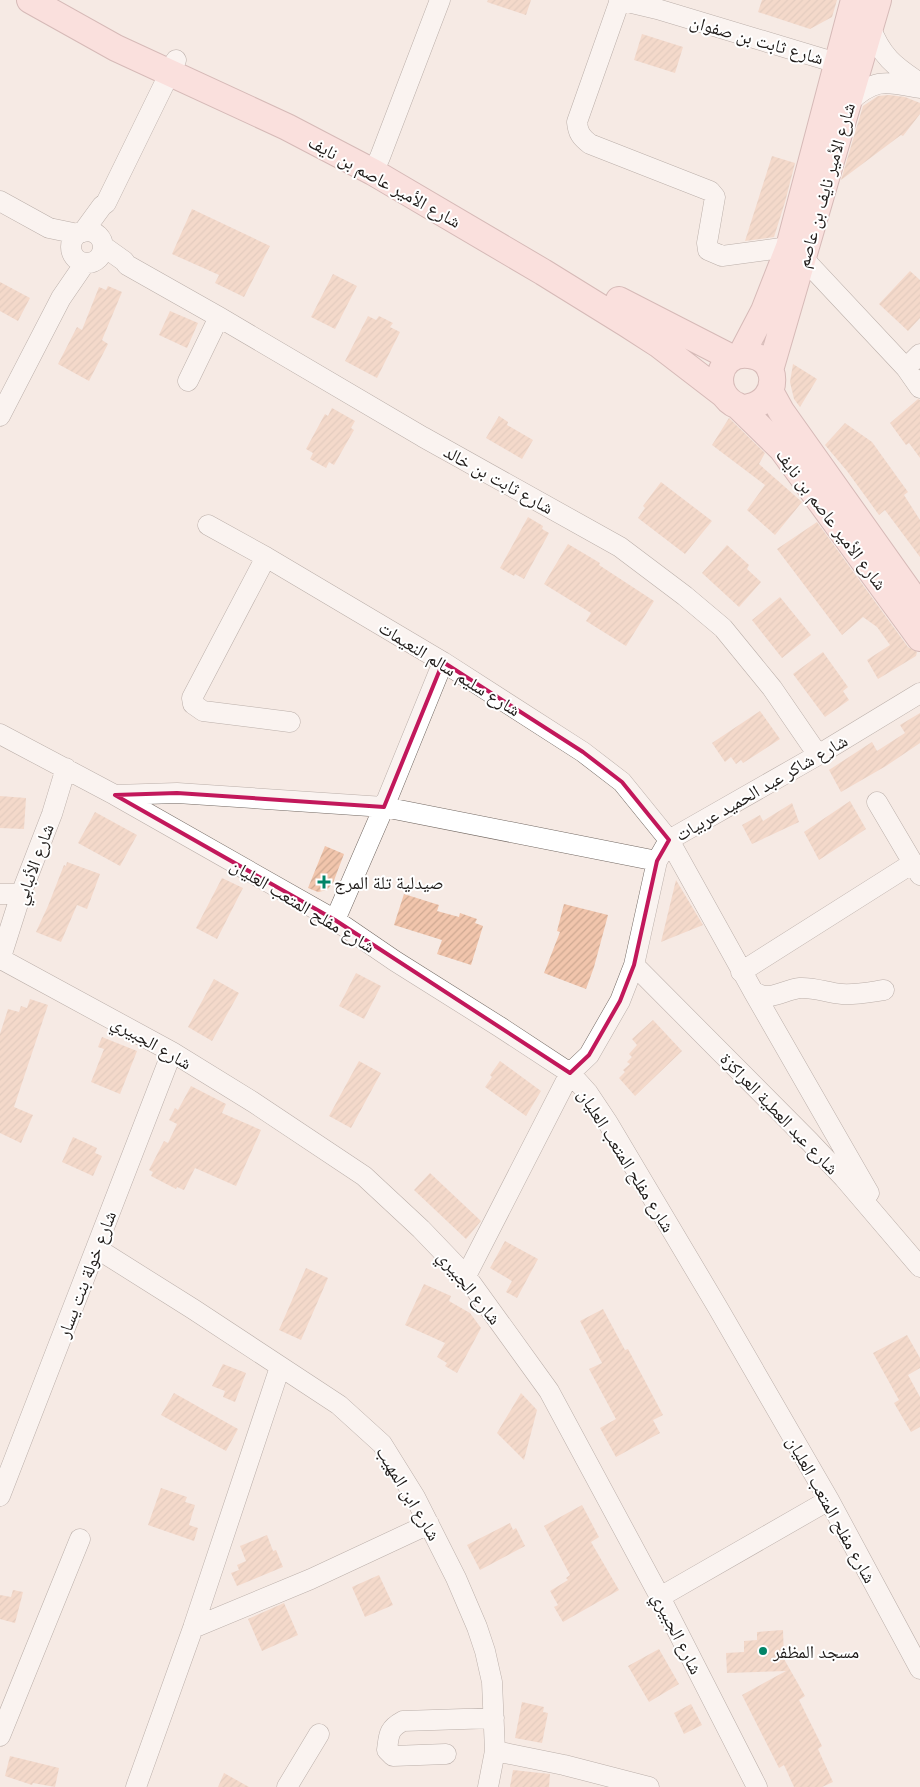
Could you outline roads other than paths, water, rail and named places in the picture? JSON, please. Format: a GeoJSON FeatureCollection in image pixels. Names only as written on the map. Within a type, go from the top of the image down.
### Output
{"type":"FeatureCollection","features":[{"type":"Feature","properties":{"kind":"main road","name":"شارع الأمير عاصم بن نايف"},"geometry":{"type":"LineString","coordinates":[[30,0],[88,33],[173,67],[248,93],[634,308],[736,357]]}},
{"type":"Feature","properties":{"kind":"main road","name":"شارع الأمير عاصم بن نايف"},"geometry":{"type":"LineString","coordinates":[[55,0],[117,33],[173,67]]}},
{"type":"Feature","properties":{"kind":"main road","name":"شارع الأمير نايف بن عاصم"},"geometry":{"type":"LineString","coordinates":[[770,380],[837,62],[854,0]]}},
{"type":"Feature","properties":{"kind":"main road","name":"شارع الأمير نايف بن عاصم"},"geometry":{"type":"LineString","coordinates":[[736,357],[796,253],[849,102],[878,0]]}},
{"type":"Feature","properties":{"kind":"main road","name":"شارع الأمير عاصم بن نايف"},"geometry":{"type":"LineString","coordinates":[[377,164],[658,344],[737,402],[782,449],[920,638]]}},
{"type":"Feature","properties":{"kind":"main road"},"geometry":{"type":"LineString","coordinates":[[750,355],[758,357],[765,363],[770,380],[764,400],[754,406],[737,402],[721,388],[720,377],[724,367],[736,357],[750,355]]}},
{"type":"Feature","properties":{"kind":"main road","name":"شارع الأمير عاصم بن نايف"},"geometry":{"type":"LineString","coordinates":[[770,380],[781,411],[920,607]]}},
{"type":"Feature","properties":{"kind":"street"},"geometry":{"type":"LineString","coordinates":[[377,164],[440,0]]}},
{"type":"Feature","properties":{"kind":"street"},"geometry":{"type":"LineString","coordinates":[[620,0],[577,122],[578,131],[582,138],[590,144],[710,190],[715,197],[707,243],[708,250],[713,254],[722,256],[796,253],[906,368],[920,388]]}},
{"type":"Feature","properties":{"kind":"street","name":"شارع ثابت بن صفوان"},"geometry":{"type":"LineString","coordinates":[[620,0],[659,5],[837,62]]}},
{"type":"Feature","properties":{"kind":"street"},"geometry":{"type":"LineString","coordinates":[[870,26],[886,58],[920,83]]}},
{"type":"Feature","properties":{"kind":"street"},"geometry":{"type":"LineString","coordinates":[[0,416],[87,248],[106,203],[173,67]]}},
{"type":"Feature","properties":{"kind":"street"},"geometry":{"type":"LineString","coordinates":[[849,102],[866,88],[877,83],[889,82],[920,88]]}},
{"type":"Feature","properties":{"kind":"street"},"geometry":{"type":"LineString","coordinates":[[0,201],[87,248]]}},
{"type":"Feature","properties":{"kind":"street","name":"شارع ثابت بن خالد"},"geometry":{"type":"LineString","coordinates":[[87,248],[124,261],[126,265],[219,317],[423,437],[620,547],[723,628],[772,688],[818,755]]}},
{"type":"Feature","properties":{"kind":"street"},"geometry":{"type":"LineString","coordinates":[[188,381],[219,317]]}},
{"type":"Feature","properties":{"kind":"street"},"geometry":{"type":"LineString","coordinates":[[906,368],[920,354]]}},
{"type":"Feature","properties":{"kind":"street","name":"شارع سليم سالم النعيمات"},"geometry":{"type":"LineString","coordinates":[[208,525],[266,557],[443,662],[583,752],[622,782],[669,840],[741,972],[893,1235]]}},
{"type":"Feature","properties":{"kind":"street"},"geometry":{"type":"LineString","coordinates":[[266,557],[192,698],[193,704],[203,711],[290,722]]}},
{"type":"Feature","properties":{"kind":"street"},"geometry":{"type":"LineString","coordinates":[[335,920],[384,807],[443,662]]}},
{"type":"Feature","properties":{"kind":"street","name":"شارع شاكر عبد الحميد عربيات"},"geometry":{"type":"LineString","coordinates":[[466,1276],[570,1073],[589,1055],[620,1001],[634,965],[657,862],[669,840],[818,755],[920,693]]}},
{"type":"Feature","properties":{"kind":"street","name":"شارع مفلح المتعب العليان"},"geometry":{"type":"LineString","coordinates":[[0,734],[66,768],[335,920],[395,961],[570,1073],[588,1093],[608,1123],[829,1500],[920,1669]]}},
{"type":"Feature","properties":{"kind":"street","name":"شارع الأنبابي"},"geometry":{"type":"LineString","coordinates":[[0,959],[52,814],[66,768]]}},
{"type":"Feature","properties":{"kind":"street"},"geometry":{"type":"LineString","coordinates":[[115,796],[177,793],[384,807],[657,862]]}},
{"type":"Feature","properties":{"kind":"street"},"geometry":{"type":"LineString","coordinates":[[741,972],[916,869],[877,802]]}},
{"type":"Feature","properties":{"kind":"street"},"geometry":{"type":"LineString","coordinates":[[0,894],[22,894]]}},
{"type":"Feature","properties":{"kind":"street","name":"شارع الجبيري"},"geometry":{"type":"LineString","coordinates":[[0,959],[172,1052],[253,1102],[364,1176],[421,1229],[466,1276],[549,1391],[660,1597],[757,1787]]}},
{"type":"Feature","properties":{"kind":"street","name":"شارع عبد العطية العراكزة"},"geometry":{"type":"LineString","coordinates":[[634,965],[810,1142],[844,1178],[920,1267]]}},
{"type":"Feature","properties":{"kind":"street"},"geometry":{"type":"LineString","coordinates":[[753,991],[765,997],[772,997],[802,988],[845,994],[884,990]]}},
{"type":"Feature","properties":{"kind":"street","name":"شارع خولة بنت يسار"},"geometry":{"type":"LineString","coordinates":[[0,1496],[172,1052]]}},
{"type":"Feature","properties":{"kind":"street","name":"شارع ابن المهيب"},"geometry":{"type":"LineString","coordinates":[[96,1248],[339,1405],[382,1444],[402,1474],[456,1578],[485,1651],[492,1682],[495,1751],[488,1787]]}},
{"type":"Feature","properties":{"kind":"street"},"geometry":{"type":"LineString","coordinates":[[136,1787],[193,1628],[280,1367]]}},
{"type":"Feature","properties":{"kind":"street"},"geometry":{"type":"LineString","coordinates":[[660,1597],[829,1500]]}},
{"type":"Feature","properties":{"kind":"street"},"geometry":{"type":"LineString","coordinates":[[193,1628],[311,1579],[429,1524]]}},
{"type":"Feature","properties":{"kind":"street"},"geometry":{"type":"LineString","coordinates":[[0,1736],[80,1539]]}},
{"type":"Feature","properties":{"kind":"street"},"geometry":{"type":"LineString","coordinates":[[446,1754],[393,1756],[387,1750],[389,1736],[393,1727],[403,1721],[494,1718]]}},
{"type":"Feature","properties":{"kind":"street"},"geometry":{"type":"LineString","coordinates":[[287,1787],[319,1734]]}},
{"type":"Feature","properties":{"kind":"street"},"geometry":{"type":"LineString","coordinates":[[495,1751],[564,1765],[649,1787]]}},
{"type":"Feature","properties":{"kind":"place","name":"صيدلية تلة المرج"},"geometry":{"type":"Point","coordinates":[324,882]}},
{"type":"Feature","properties":{"kind":"place","name":"مسجد المظفر"},"geometry":{"type":"Point","coordinates":[763,1651]}}]}
